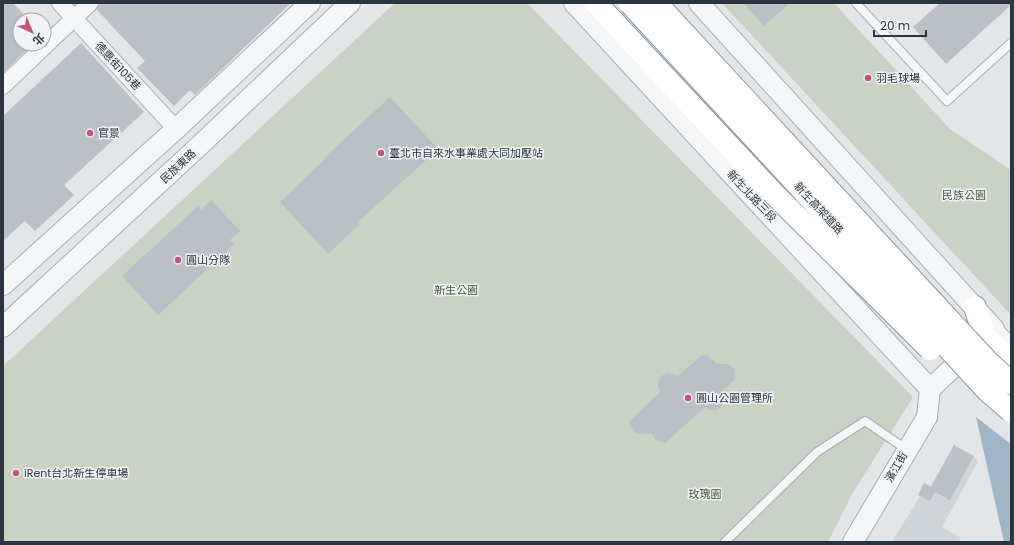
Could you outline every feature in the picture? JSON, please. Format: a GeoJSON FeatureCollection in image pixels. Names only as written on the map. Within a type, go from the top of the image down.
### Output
{"type":"FeatureCollection","features":[{"type":"Feature","properties":{"kind":"highway"},"geometry":{"type":"LineString","coordinates":[[596,3],[772,192],[973,390],[1011,422]]}},
{"type":"Feature","properties":{"kind":"highway","name":"新生高架道路"},"geometry":{"type":"LineString","coordinates":[[630,3],[988,391],[1011,411]]}},
{"type":"Feature","properties":{"kind":"highway","name":"新生高架道路"},"geometry":{"type":"LineString","coordinates":[[656,3],[987,361],[1011,383]]}},
{"type":"Feature","properties":{"kind":"highway"},"geometry":{"type":"LineString","coordinates":[[974,307],[990,333],[1008,354]]}},
{"type":"Feature","properties":{"kind":"street","name":"德惠街105巷"},"geometry":{"type":"LineString","coordinates":[[60,3],[176,129]]}},
{"type":"Feature","properties":{"kind":"street"},"geometry":{"type":"LineString","coordinates":[[3,86],[90,3]]}},
{"type":"Feature","properties":{"kind":"street"},"geometry":{"type":"LineString","coordinates":[[3,285],[176,129],[310,3]]}},
{"type":"Feature","properties":{"kind":"street","name":"民族東路"},"geometry":{"type":"LineString","coordinates":[[3,326],[198,147],[350,3]]}},
{"type":"Feature","properties":{"kind":"street","name":"新生北路三段"},"geometry":{"type":"LineString","coordinates":[[574,3],[930,389]]}},
{"type":"Feature","properties":{"kind":"street"},"geometry":{"type":"LineString","coordinates":[[699,3],[974,307]]}},
{"type":"Feature","properties":{"kind":"street"},"geometry":{"type":"LineString","coordinates":[[930,389],[990,333]]}},
{"type":"Feature","properties":{"kind":"street","name":"濱江街"},"geometry":{"type":"LineString","coordinates":[[853,542],[906,450],[927,417],[930,389]]}},
{"type":"Feature","properties":{"kind":"lane"},"geometry":{"type":"LineString","coordinates":[[856,3],[947,102],[1011,43]]}},
{"type":"Feature","properties":{"kind":"lane"},"geometry":{"type":"LineString","coordinates":[[725,542],[817,452],[865,421],[906,450]]}},
{"type":"Feature","properties":{"kind":"shaded area"},"geometry":{"type":"Polygon","coordinates":[[[954,445],[977,459],[977,463],[942,527],[961,538],[959,542],[892,542],[920,496],[918,495],[924,483],[931,486],[954,445]]]}},
{"type":"Feature","properties":{"kind":"green space","name":"新生公園"},"geometry":{"type":"Polygon","coordinates":[[[395,3],[527,3],[913,397],[852,494],[828,542],[3,542],[3,366],[395,3]]]}},
{"type":"Feature","properties":{"kind":"green space","name":"民族公園"},"geometry":{"type":"Polygon","coordinates":[[[722,3],[834,3],[950,129],[1011,170],[1011,315],[722,3]]]}},
{"type":"Feature","properties":{"kind":"water"},"geometry":{"type":"Polygon","coordinates":[[[976,417],[1011,444],[1011,542],[1004,542],[976,417]]]}},
{"type":"Feature","properties":{"kind":"building"},"geometry":{"type":"Polygon","coordinates":[[[3,3],[13,3],[21,12],[12,12],[12,52],[25,52],[3,73],[3,3]]]}},
{"type":"Feature","properties":{"kind":"building"},"geometry":{"type":"Polygon","coordinates":[[[99,3],[291,3],[195,95],[190,90],[174,106],[137,68],[145,61],[97,10],[99,3]]]}},
{"type":"Feature","properties":{"kind":"building"},"geometry":{"type":"Polygon","coordinates":[[[743,3],[790,3],[764,26],[743,3]]]}},
{"type":"Feature","properties":{"kind":"building"},"geometry":{"type":"Polygon","coordinates":[[[940,3],[1011,3],[1011,5],[946,64],[913,27],[940,3]]]}},
{"type":"Feature","properties":{"kind":"building"},"geometry":{"type":"Polygon","coordinates":[[[81,43],[144,112],[64,185],[74,195],[35,231],[25,221],[3,241],[3,116],[81,43]]]}},
{"type":"Feature","properties":{"kind":"building"},"geometry":{"type":"Polygon","coordinates":[[[390,97],[438,149],[358,222],[360,224],[328,254],[280,202],[326,158],[325,157],[390,97]]]}},
{"type":"Feature","properties":{"kind":"building","name":"圓山分隊"},"geometry":{"type":"Polygon","coordinates":[[[211,200],[240,231],[230,240],[234,244],[158,315],[122,276],[198,206],[201,210],[211,200]]]}},
{"type":"Feature","properties":{"kind":"building","name":"圓山公園管理所"},"geometry":{"type":"Polygon","coordinates":[[[702,355],[707,355],[717,364],[728,364],[735,370],[734,380],[720,393],[723,399],[721,408],[715,411],[704,408],[665,443],[657,441],[651,433],[640,434],[634,432],[629,422],[660,392],[658,384],[661,376],[668,373],[678,376],[702,355]]]}},
{"type":"Feature","properties":{"kind":"building"},"geometry":{"type":"Polygon","coordinates":[[[954,445],[974,456],[950,500],[935,492],[930,501],[918,495],[924,483],[931,487],[954,445]]]}},
{"type":"Feature","properties":{"kind":"place","name":"羽毛球場"},"geometry":{"type":"Point","coordinates":[868,78]}},
{"type":"Feature","properties":{"kind":"place","name":"官景"},"geometry":{"type":"Point","coordinates":[90,133]}},
{"type":"Feature","properties":{"kind":"place","name":"臺北市自來水事業處大同加壓站"},"geometry":{"type":"Point","coordinates":[381,153]}},
{"type":"Feature","properties":{"kind":"place","name":"圓山分隊"},"geometry":{"type":"Point","coordinates":[178,260]}},
{"type":"Feature","properties":{"kind":"place","name":"圓山公園管理所"},"geometry":{"type":"Point","coordinates":[688,398]}},
{"type":"Feature","properties":{"kind":"place","name":"iRent台北新生停車場"},"geometry":{"type":"Point","coordinates":[16,473]}},
{"type":"Feature","properties":{"kind":"park label","name":"玫瑰園"},"geometry":{"type":"Point","coordinates":[705,494]}}]}
